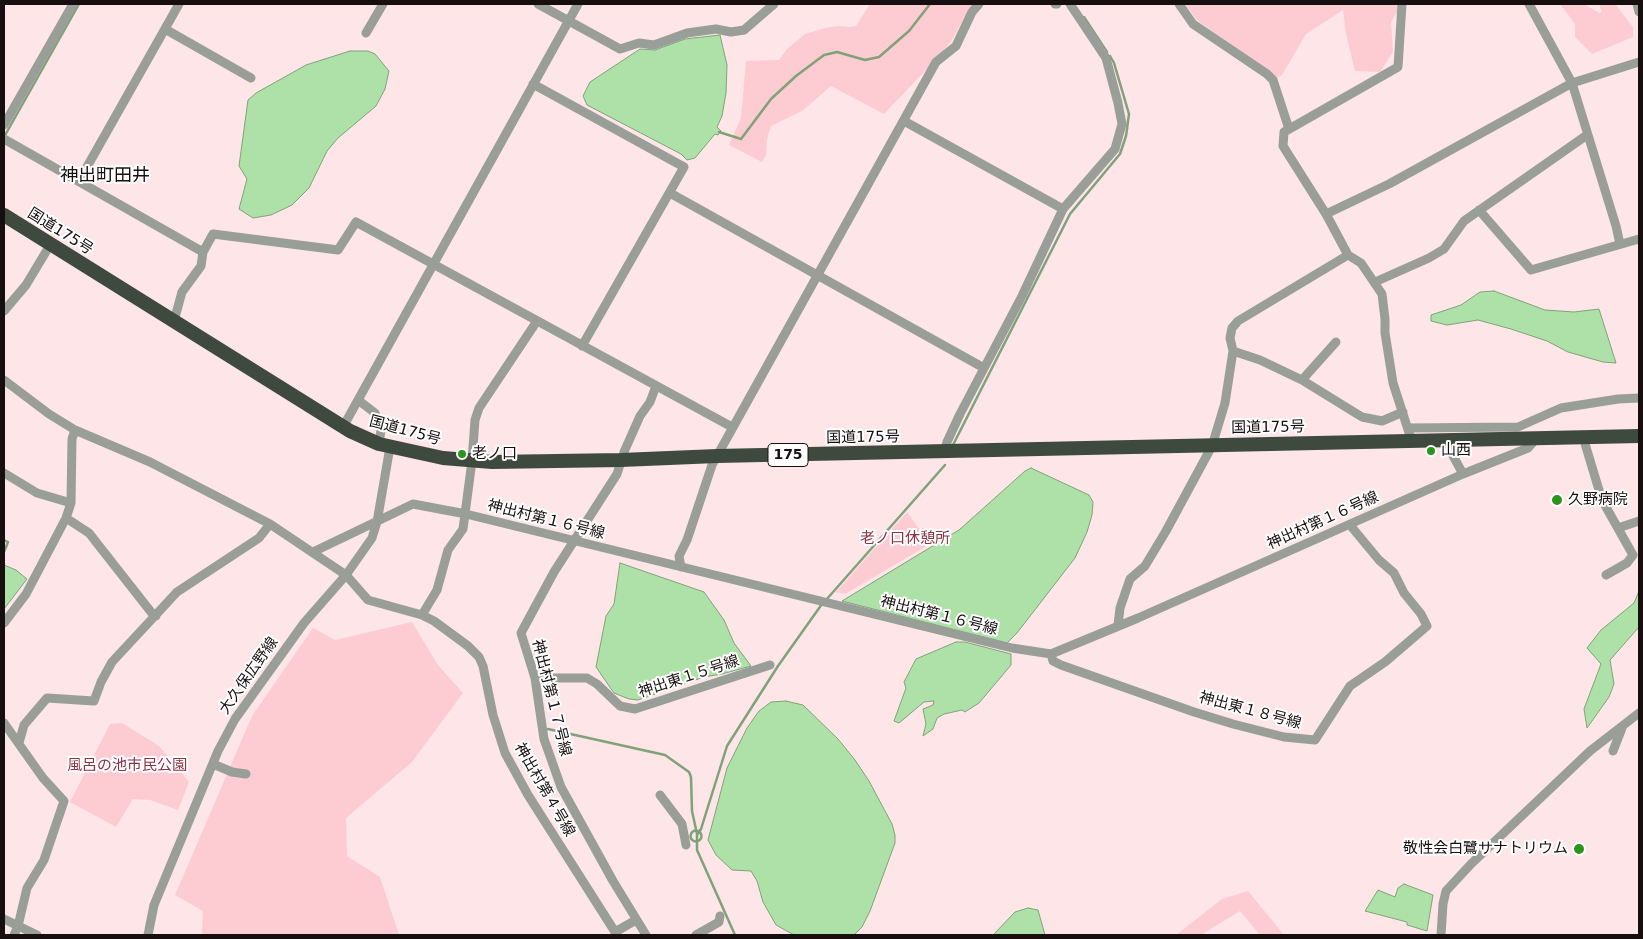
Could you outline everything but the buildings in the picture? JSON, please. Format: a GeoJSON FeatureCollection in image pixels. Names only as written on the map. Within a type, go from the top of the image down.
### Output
{"type":"FeatureCollection","features":[{"type":"Feature","properties":{"kind":"highway","name":"国道175号"},"geometry":{"type":"LineString","coordinates":[[4,216],[343,427],[384,445],[442,458],[472,461],[621,460],[717,456],[1639,436]]}},
{"type":"Feature","properties":{"kind":"street"},"geometry":{"type":"LineString","coordinates":[[4,125],[7,112],[73,4]]}},
{"type":"Feature","properties":{"kind":"street"},"geometry":{"type":"LineString","coordinates":[[79,181],[179,4]]}},
{"type":"Feature","properties":{"kind":"street"},"geometry":{"type":"LineString","coordinates":[[366,33],[383,4]]}},
{"type":"Feature","properties":{"kind":"street"},"geometry":{"type":"LineString","coordinates":[[538,4],[620,49],[638,43],[654,45],[686,33],[716,29],[731,32],[744,30],[774,4]]}},
{"type":"Feature","properties":{"kind":"street"},"geometry":{"type":"LineString","coordinates":[[343,427],[578,4]]}},
{"type":"Feature","properties":{"kind":"street"},"geometry":{"type":"LineString","coordinates":[[681,567],[679,556],[687,540],[712,465],[732,427],[936,62],[956,46],[972,12],[979,4]]}},
{"type":"Feature","properties":{"kind":"street"},"geometry":{"type":"LineString","coordinates":[[944,452],[960,414],[1022,296],[1063,209],[1115,149],[1122,124],[1106,58],[1070,4]]}},
{"type":"Feature","properties":{"kind":"street"},"geometry":{"type":"LineString","coordinates":[[1179,4],[1194,24],[1273,80],[1289,129]]}},
{"type":"Feature","properties":{"kind":"street"},"geometry":{"type":"LineString","coordinates":[[1402,4],[1398,67],[1284,132],[1283,146],[1326,214],[1348,255],[1361,263],[1382,294],[1385,333],[1393,383],[1412,442]]}},
{"type":"Feature","properties":{"kind":"street"},"geometry":{"type":"LineString","coordinates":[[1529,4],[1572,83],[1620,244]]}},
{"type":"Feature","properties":{"kind":"street"},"geometry":{"type":"LineString","coordinates":[[1637,4],[1639,12]]}},
{"type":"Feature","properties":{"kind":"street"},"geometry":{"type":"LineString","coordinates":[[165,29],[251,78]]}},
{"type":"Feature","properties":{"kind":"street"},"geometry":{"type":"LineString","coordinates":[[1326,214],[1389,184],[1572,83],[1639,62]]}},
{"type":"Feature","properties":{"kind":"street"},"geometry":{"type":"LineString","coordinates":[[533,84],[684,167],[582,346]]}},
{"type":"Feature","properties":{"kind":"street"},"geometry":{"type":"LineString","coordinates":[[904,121],[1063,209]]}},
{"type":"Feature","properties":{"kind":"street"},"geometry":{"type":"LineString","coordinates":[[1375,282],[1429,258],[1444,249],[1464,221],[1587,135]]}},
{"type":"Feature","properties":{"kind":"street"},"geometry":{"type":"LineString","coordinates":[[4,139],[203,252]]}},
{"type":"Feature","properties":{"kind":"street"},"geometry":{"type":"LineString","coordinates":[[670,192],[984,368]]}},
{"type":"Feature","properties":{"kind":"street"},"geometry":{"type":"LineString","coordinates":[[1479,210],[1531,270],[1639,239]]}},
{"type":"Feature","properties":{"kind":"street"},"geometry":{"type":"LineString","coordinates":[[174,321],[182,292],[201,266],[203,252],[213,234],[338,250],[356,222],[732,427]]}},
{"type":"Feature","properties":{"kind":"street"},"geometry":{"type":"LineString","coordinates":[[4,311],[26,285],[50,245]]}},
{"type":"Feature","properties":{"kind":"street"},"geometry":{"type":"LineString","coordinates":[[1118,625],[1120,608],[1130,579],[1145,566],[1212,446],[1225,403],[1233,351],[1230,338],[1232,328],[1238,321],[1348,255]]}},
{"type":"Feature","properties":{"kind":"street"},"geometry":{"type":"LineString","coordinates":[[422,615],[437,590],[448,550],[463,529],[472,461],[475,420],[479,408],[537,321]]}},
{"type":"Feature","properties":{"kind":"street"},"geometry":{"type":"LineString","coordinates":[[1302,380],[1336,342]]}},
{"type":"Feature","properties":{"kind":"street"},"geometry":{"type":"LineString","coordinates":[[1233,351],[1260,360],[1302,380],[1362,417],[1382,421],[1403,412]]}},
{"type":"Feature","properties":{"kind":"street","name":"神出村第４号線"},"geometry":{"type":"LineString","coordinates":[[4,380],[49,414],[75,430],[150,462],[270,524],[346,575],[368,600],[434,620],[468,646],[479,657],[484,666],[493,715],[505,753],[528,795],[616,934]]}},
{"type":"Feature","properties":{"kind":"street","name":"神出村第１７号線"},"geometry":{"type":"LineString","coordinates":[[646,935],[613,881],[562,787],[544,739],[536,678],[521,633],[554,572],[576,541],[617,474],[640,416],[650,402],[656,386]]}},
{"type":"Feature","properties":{"kind":"street"},"geometry":{"type":"LineString","coordinates":[[1408,428],[1518,427],[1561,408],[1639,398]]}},
{"type":"Feature","properties":{"kind":"street","name":"大久保広野線"},"geometry":{"type":"LineString","coordinates":[[148,935],[154,905],[213,764],[235,719],[304,623],[346,575],[372,538],[377,522],[384,445],[375,413],[358,400]]}},
{"type":"Feature","properties":{"kind":"street"},"geometry":{"type":"LineString","coordinates":[[4,623],[26,594],[66,518],[71,503],[72,439],[75,430]]}},
{"type":"Feature","properties":{"kind":"street"},"geometry":{"type":"LineString","coordinates":[[1583,437],[1602,500],[1636,554],[1627,563],[1606,575]]}},
{"type":"Feature","properties":{"kind":"street","name":"神出村第１６号線"},"geometry":{"type":"LineString","coordinates":[[313,552],[413,504],[466,514],[1012,648],[1051,654],[1147,614],[1463,474],[1528,448],[1536,439]]}},
{"type":"Feature","properties":{"kind":"street"},"geometry":{"type":"LineString","coordinates":[[1445,441],[1463,474]]}},
{"type":"Feature","properties":{"kind":"street"},"geometry":{"type":"LineString","coordinates":[[4,473],[37,493],[71,503]]}},
{"type":"Feature","properties":{"kind":"street"},"geometry":{"type":"LineString","coordinates":[[66,518],[89,533],[156,616]]}},
{"type":"Feature","properties":{"kind":"street"},"geometry":{"type":"LineString","coordinates":[[1618,528],[1639,521]]}},
{"type":"Feature","properties":{"kind":"street"},"geometry":{"type":"LineString","coordinates":[[19,743],[24,725],[47,698],[94,701],[101,682],[112,662],[177,592],[259,538],[270,524]]}},
{"type":"Feature","properties":{"kind":"street","name":"神出東１８号線"},"geometry":{"type":"LineString","coordinates":[[1051,654],[1053,661],[1061,665],[1233,724],[1284,737],[1315,740],[1350,686],[1385,662],[1427,626],[1421,614],[1404,593],[1394,574],[1379,560],[1350,525]]}},
{"type":"Feature","properties":{"kind":"street","name":"神出東１５号線"},"geometry":{"type":"LineString","coordinates":[[536,678],[586,678],[597,684],[620,706],[635,709],[770,665]]}},
{"type":"Feature","properties":{"kind":"street"},"geometry":{"type":"LineString","coordinates":[[1441,935],[1443,904],[1446,891],[1471,864],[1590,751],[1639,713]]}},
{"type":"Feature","properties":{"kind":"street"},"geometry":{"type":"LineString","coordinates":[[4,723],[44,778],[64,801],[44,860],[27,888],[14,935]]}},
{"type":"Feature","properties":{"kind":"street"},"geometry":{"type":"LineString","coordinates":[[1613,751],[1622,728]]}},
{"type":"Feature","properties":{"kind":"street"},"geometry":{"type":"LineString","coordinates":[[213,764],[232,772],[246,774]]}},
{"type":"Feature","properties":{"kind":"street"},"geometry":{"type":"LineString","coordinates":[[660,795],[682,824],[686,845]]}},
{"type":"Feature","properties":{"kind":"street"},"geometry":{"type":"LineString","coordinates":[[696,935],[719,922],[720,916]]}},
{"type":"Feature","properties":{"kind":"street"},"geometry":{"type":"LineString","coordinates":[[4,919],[37,935]]}},
{"type":"Feature","properties":{"kind":"street"},"geometry":{"type":"LineString","coordinates":[[616,934],[636,920]]}},
{"type":"Feature","properties":{"kind":"green space"},"geometry":{"type":"Polygon","coordinates":[[[870,4],[975,4],[968,11],[951,42],[884,114],[831,86],[802,111],[771,126],[767,139],[766,155],[762,162],[729,145],[741,118],[746,61],[779,60],[787,49],[805,34],[837,26],[856,26],[870,4]]]}},
{"type":"Feature","properties":{"kind":"green space"},"geometry":{"type":"Polygon","coordinates":[[[1185,4],[1398,4],[1399,9],[1391,22],[1393,52],[1380,72],[1355,71],[1346,34],[1343,10],[1306,34],[1282,75],[1277,78],[1197,20],[1185,4]]]}},
{"type":"Feature","properties":{"kind":"green space"},"geometry":{"type":"Polygon","coordinates":[[[1560,4],[1584,4],[1599,13],[1602,12],[1599,4],[1615,4],[1633,27],[1633,37],[1592,54],[1575,37],[1575,24],[1560,4]]]}},
{"type":"Feature","properties":{"kind":"green space","name":"老ノ口休憩所"},"geometry":{"type":"Polygon","coordinates":[[[907,512],[930,544],[845,594],[836,592],[907,512]]]}},
{"type":"Feature","properties":{"kind":"green space"},"geometry":{"type":"Polygon","coordinates":[[[412,622],[437,664],[463,693],[412,762],[346,818],[347,856],[380,877],[399,935],[202,935],[203,911],[175,895],[252,716],[313,628],[335,640],[412,622]]]}},
{"type":"Feature","properties":{"kind":"green space","name":"風呂の池市民公園"},"geometry":{"type":"Polygon","coordinates":[[[122,723],[159,746],[189,782],[178,810],[150,800],[133,799],[116,827],[70,802],[110,724],[122,723]]]}},
{"type":"Feature","properties":{"kind":"green space"},"geometry":{"type":"Polygon","coordinates":[[[1248,891],[1284,935],[1260,935],[1240,911],[1201,935],[1176,935],[1222,899],[1248,891]]]}},
{"type":"Feature","properties":{"kind":"shaded area"},"geometry":{"type":"Polygon","coordinates":[[[720,35],[727,65],[726,93],[722,116],[717,127],[721,131],[718,135],[715,134],[695,158],[687,160],[681,154],[587,105],[583,96],[590,82],[640,49],[655,50],[685,39],[720,35]]]}},
{"type":"Feature","properties":{"kind":"shaded area"},"geometry":{"type":"Polygon","coordinates":[[[350,51],[368,51],[375,54],[389,71],[385,89],[376,106],[338,138],[327,151],[309,188],[292,205],[271,215],[253,218],[239,209],[247,179],[239,166],[248,100],[256,93],[306,65],[350,51]]]}},
{"type":"Feature","properties":{"kind":"shaded area"},"geometry":{"type":"Polygon","coordinates":[[[1494,291],[1545,310],[1574,312],[1599,309],[1616,363],[1603,362],[1568,352],[1547,341],[1478,320],[1447,325],[1431,321],[1431,315],[1461,305],[1480,292],[1494,291]]]}},
{"type":"Feature","properties":{"kind":"shaded area"},"geometry":{"type":"Polygon","coordinates":[[[1031,468],[1089,495],[1093,502],[1092,515],[1087,532],[1075,558],[1017,633],[1007,643],[842,601],[959,530],[1025,471],[1031,468]]]}},
{"type":"Feature","properties":{"kind":"shaded area"},"geometry":{"type":"Polygon","coordinates":[[[620,563],[704,592],[724,620],[734,643],[751,666],[704,677],[638,700],[629,699],[614,693],[596,667],[606,616],[614,604],[620,563]]]}},
{"type":"Feature","properties":{"kind":"shaded area"},"geometry":{"type":"Polygon","coordinates":[[[4,565],[16,570],[27,579],[4,609],[4,565]]]}},
{"type":"Feature","properties":{"kind":"shaded area"},"geometry":{"type":"Polygon","coordinates":[[[1639,591],[1639,627],[1610,660],[1614,684],[1609,697],[1587,728],[1584,709],[1601,664],[1587,648],[1601,630],[1634,603],[1639,591]]]}},
{"type":"Feature","properties":{"kind":"shaded area"},"geometry":{"type":"Polygon","coordinates":[[[956,642],[965,642],[1011,654],[1011,665],[979,703],[965,712],[962,710],[944,714],[937,718],[933,729],[923,736],[926,724],[923,709],[933,705],[934,701],[924,702],[899,723],[894,721],[906,688],[904,682],[916,659],[956,642]]]}},
{"type":"Feature","properties":{"kind":"shaded area"},"geometry":{"type":"Polygon","coordinates":[[[786,701],[803,705],[838,739],[869,781],[892,824],[895,843],[870,911],[862,927],[854,935],[794,935],[776,925],[763,902],[757,881],[751,871],[732,870],[716,855],[708,840],[727,768],[747,728],[759,711],[771,702],[786,701]]]}},
{"type":"Feature","properties":{"kind":"shaded area"},"geometry":{"type":"Polygon","coordinates":[[[1404,884],[1433,895],[1427,931],[1407,925],[1407,922],[1365,911],[1378,890],[1395,897],[1398,888],[1404,884]]]}},
{"type":"Feature","properties":{"kind":"shaded area"},"geometry":{"type":"Polygon","coordinates":[[[1028,908],[1038,910],[1045,935],[993,935],[1015,912],[1028,908]]]}},
{"type":"Feature","properties":{"kind":"waterway"},"geometry":{"type":"LineString","coordinates":[[4,137],[79,4]]}},
{"type":"Feature","properties":{"kind":"waterway"},"geometry":{"type":"LineString","coordinates":[[719,132],[741,139],[771,99],[796,76],[824,55],[837,52],[865,60],[879,57],[909,31],[930,4]]}},
{"type":"Feature","properties":{"kind":"waterway"},"geometry":{"type":"LineString","coordinates":[[1084,17],[1107,52]]}},
{"type":"Feature","properties":{"kind":"waterway"},"geometry":{"type":"LineString","coordinates":[[953,445],[1070,214],[1120,154],[1126,136],[1129,114],[1114,63],[1110,56]]}},
{"type":"Feature","properties":{"kind":"waterway"},"geometry":{"type":"LineString","coordinates":[[826,600],[945,465]]}},
{"type":"Feature","properties":{"kind":"waterway"},"geometry":{"type":"LineString","coordinates":[[4,540],[8,542],[4,552]]}},
{"type":"Feature","properties":{"kind":"waterway"},"geometry":{"type":"LineString","coordinates":[[735,935],[697,850],[697,835],[701,829],[727,746],[778,666],[822,604]]}},
{"type":"Feature","properties":{"kind":"waterway"},"geometry":{"type":"LineString","coordinates":[[548,729],[665,755],[689,772],[691,777],[692,811],[697,834]]}},
{"type":"Feature","properties":{"kind":"waterway"},"geometry":{"type":"LineString","coordinates":[[696,830],[702,836],[696,842],[690,836],[696,830]]}},
{"type":"Feature","properties":{"kind":"place","name":"山西"},"geometry":{"type":"Point","coordinates":[1431,451]}},
{"type":"Feature","properties":{"kind":"place","name":"老ノ口"},"geometry":{"type":"Point","coordinates":[462,454]}},
{"type":"Feature","properties":{"kind":"place","name":"久野病院"},"geometry":{"type":"Point","coordinates":[1557,500]}},
{"type":"Feature","properties":{"kind":"place","name":"敬性会白鷺サナトリウム"},"geometry":{"type":"Point","coordinates":[1579,849]}},
{"type":"Feature","properties":{"kind":"district","name":"神出町田井"},"geometry":{"type":"Point","coordinates":[105,176]}}]}
